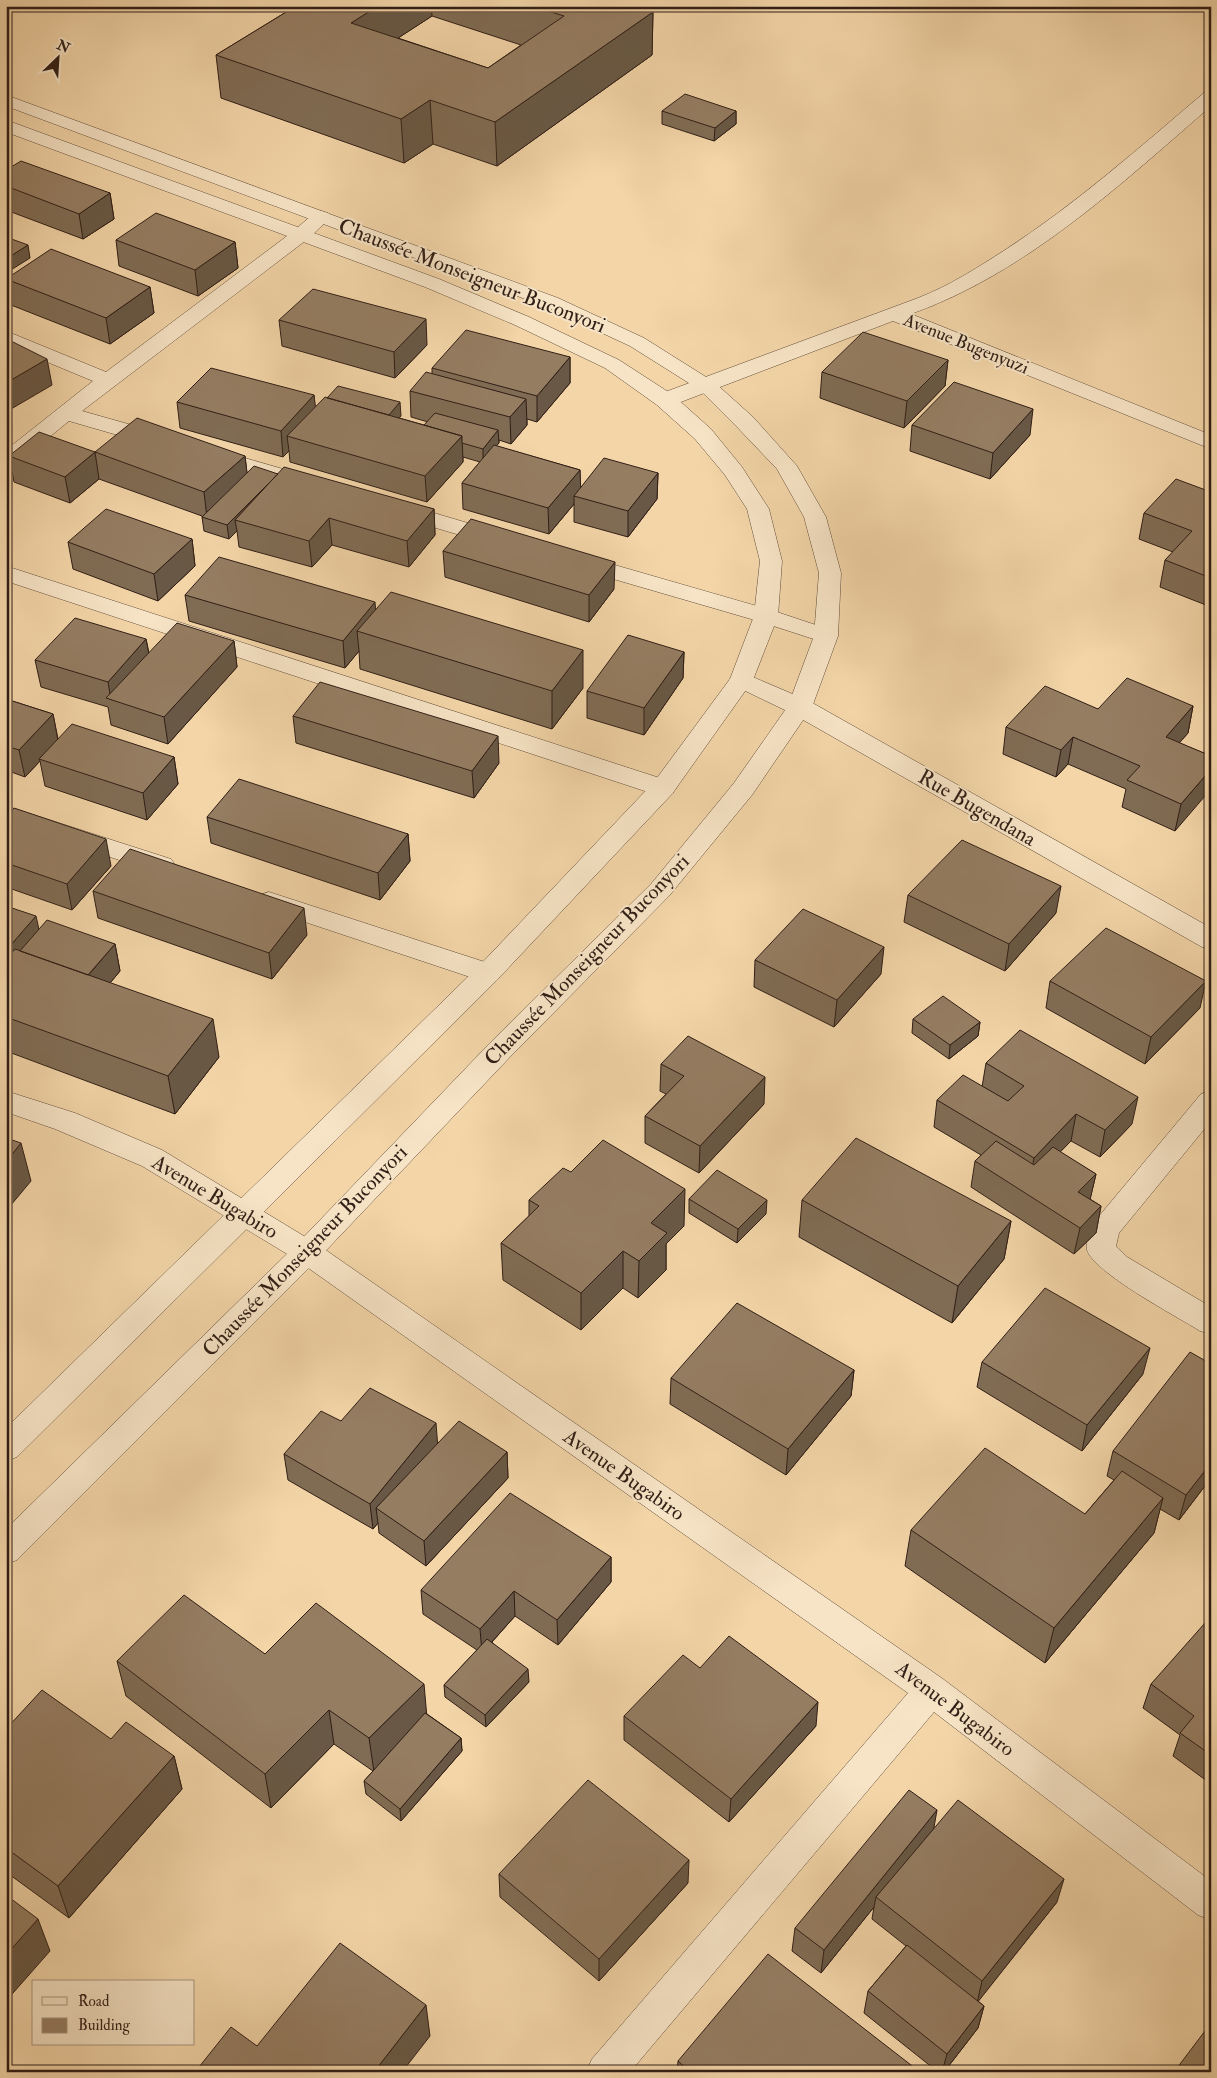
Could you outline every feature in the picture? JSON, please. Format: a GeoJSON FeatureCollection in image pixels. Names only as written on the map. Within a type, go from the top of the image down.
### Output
{"type":"FeatureCollection","features":[{"type":"Feature","properties":{"kind":"street"},"geometry":{"type":"LineString","coordinates":[[893,314],[955,289],[1054,228],[1135,163],[1211,96]]}},
{"type":"Feature","properties":{"kind":"street","name":"Chaussée Monseigneur Buconyori"},"geometry":{"type":"LineString","coordinates":[[6,100],[551,302],[637,342],[707,386],[745,422],[786,466],[815,517],[830,573],[826,636],[800,707],[744,789],[660,890],[500,1050],[307,1252],[6,1550]]}},
{"type":"Feature","properties":{"kind":"street","name":"Chaussée Monseigneur Buconyori"},"geometry":{"type":"LineString","coordinates":[[6,126],[432,283],[522,321],[612,364],[665,400],[704,434],[734,472],[758,509],[771,560],[766,616],[741,680],[663,788],[488,973],[245,1215],[6,1448]]}},
{"type":"Feature","properties":{"kind":"street"},"geometry":{"type":"LineString","coordinates":[[6,461],[108,380],[302,234],[321,217]]}},
{"type":"Feature","properties":{"kind":"street","name":"Avenue Bugenyuzi"},"geometry":{"type":"LineString","coordinates":[[665,400],[707,386],[893,314],[1211,443]]}},
{"type":"Feature","properties":{"kind":"street"},"geometry":{"type":"LineString","coordinates":[[6,337],[108,380]]}},
{"type":"Feature","properties":{"kind":"street"},"geometry":{"type":"LineString","coordinates":[[67,414],[306,483]]}},
{"type":"Feature","properties":{"kind":"street"},"geometry":{"type":"LineString","coordinates":[[383,505],[517,544]]}},
{"type":"Feature","properties":{"kind":"street"},"geometry":{"type":"LineString","coordinates":[[565,558],[766,616],[826,636]]}},
{"type":"Feature","properties":{"kind":"street"},"geometry":{"type":"LineString","coordinates":[[6,574],[663,788]]}},
{"type":"Feature","properties":{"kind":"street","name":"Rue Bugendana"},"geometry":{"type":"LineString","coordinates":[[741,680],[800,707],[1211,940]]}},
{"type":"Feature","properties":{"kind":"street"},"geometry":{"type":"LineString","coordinates":[[6,814],[186,873]]}},
{"type":"Feature","properties":{"kind":"street"},"geometry":{"type":"LineString","coordinates":[[242,892],[488,973]]}},
{"type":"Feature","properties":{"kind":"street","name":"Avenue Bugabiro"},"geometry":{"type":"LineString","coordinates":[[6,1100],[65,1121],[152,1158],[307,1252],[931,1690],[1211,1902]]}},
{"type":"Feature","properties":{"kind":"street"},"geometry":{"type":"LineString","coordinates":[[1211,1101],[1106,1229],[1101,1249],[1117,1265],[1211,1322]]}},
{"type":"Feature","properties":{"kind":"street"},"geometry":{"type":"LineString","coordinates":[[604,2072],[931,1690]]}},
{"type":"Feature","properties":{"kind":"building"},"geometry":{"type":"Polygon","coordinates":[[[296,6],[378,6],[351,23],[488,68],[564,16],[532,6],[634,6],[653,12],[495,122],[430,100],[401,119],[216,55],[296,6]]]}},
{"type":"Feature","properties":{"kind":"building"},"geometry":{"type":"Polygon","coordinates":[[[685,94],[736,111],[715,128],[662,111],[685,94]]]}},
{"type":"Feature","properties":{"kind":"building"},"geometry":{"type":"Polygon","coordinates":[[[21,161],[110,193],[79,214],[6,186],[6,170],[21,161]]]}},
{"type":"Feature","properties":{"kind":"building"},"geometry":{"type":"Polygon","coordinates":[[[156,213],[235,242],[195,270],[116,240],[156,213]]]}},
{"type":"Feature","properties":{"kind":"building"},"geometry":{"type":"Polygon","coordinates":[[[6,237],[28,245],[6,259],[6,237]]]}},
{"type":"Feature","properties":{"kind":"building"},"geometry":{"type":"Polygon","coordinates":[[[51,249],[150,287],[106,318],[6,279],[51,249]]]}},
{"type":"Feature","properties":{"kind":"building"},"geometry":{"type":"Polygon","coordinates":[[[313,289],[426,319],[394,352],[279,320],[313,289]]]}},
{"type":"Feature","properties":{"kind":"building"},"geometry":{"type":"Polygon","coordinates":[[[466,330],[570,357],[537,396],[432,368],[466,330]]]}},
{"type":"Feature","properties":{"kind":"building"},"geometry":{"type":"Polygon","coordinates":[[[863,332],[948,360],[907,401],[822,372],[863,332]]]}},
{"type":"Feature","properties":{"kind":"building"},"geometry":{"type":"Polygon","coordinates":[[[7,339],[47,359],[6,383],[7,339]]]}},
{"type":"Feature","properties":{"kind":"building"},"geometry":{"type":"Polygon","coordinates":[[[211,368],[314,395],[281,431],[177,402],[211,368]]]}},
{"type":"Feature","properties":{"kind":"building"},"geometry":{"type":"Polygon","coordinates":[[[426,372],[526,399],[510,417],[410,391],[426,372]]]}},
{"type":"Feature","properties":{"kind":"building"},"geometry":{"type":"Polygon","coordinates":[[[954,382],[1033,409],[993,453],[912,425],[954,382]]]}},
{"type":"Feature","properties":{"kind":"building"},"geometry":{"type":"Polygon","coordinates":[[[338,386],[400,402],[389,415],[327,398],[338,386]]]}},
{"type":"Feature","properties":{"kind":"building"},"geometry":{"type":"Polygon","coordinates":[[[325,397],[462,436],[425,476],[287,436],[325,397]]]}},
{"type":"Feature","properties":{"kind":"building"},"geometry":{"type":"Polygon","coordinates":[[[435,413],[498,430],[483,449],[462,443],[462,436],[424,425],[435,413]]]}},
{"type":"Feature","properties":{"kind":"building"},"geometry":{"type":"Polygon","coordinates":[[[137,418],[245,456],[204,492],[95,452],[137,418]]]}},
{"type":"Feature","properties":{"kind":"building"},"geometry":{"type":"Polygon","coordinates":[[[39,432],[95,452],[65,477],[9,456],[39,432]]]}},
{"type":"Feature","properties":{"kind":"building"},"geometry":{"type":"Polygon","coordinates":[[[494,445],[580,470],[548,508],[462,483],[494,445]]]}},
{"type":"Feature","properties":{"kind":"building"},"geometry":{"type":"Polygon","coordinates":[[[604,458],[658,473],[628,511],[574,496],[604,458]]]}},
{"type":"Feature","properties":{"kind":"building"},"geometry":{"type":"Polygon","coordinates":[[[254,466],[278,474],[227,525],[202,517],[254,466]]]}},
{"type":"Feature","properties":{"kind":"building"},"geometry":{"type":"Polygon","coordinates":[[[284,467],[434,509],[407,541],[329,518],[309,541],[235,520],[284,467]]]}},
{"type":"Feature","properties":{"kind":"building"},"geometry":{"type":"Polygon","coordinates":[[[1176,479],[1211,492],[1211,578],[1165,560],[1192,531],[1144,513],[1176,479]]]}},
{"type":"Feature","properties":{"kind":"building"},"geometry":{"type":"Polygon","coordinates":[[[106,509],[192,539],[154,574],[68,542],[106,509]]]}},
{"type":"Feature","properties":{"kind":"building"},"geometry":{"type":"Polygon","coordinates":[[[471,519],[615,562],[589,595],[443,551],[471,519]]]}},
{"type":"Feature","properties":{"kind":"building"},"geometry":{"type":"Polygon","coordinates":[[[219,557],[375,602],[343,641],[185,595],[219,557]]]}},
{"type":"Feature","properties":{"kind":"building"},"geometry":{"type":"Polygon","coordinates":[[[391,592],[583,650],[552,691],[357,631],[391,592]]]}},
{"type":"Feature","properties":{"kind":"building"},"geometry":{"type":"Polygon","coordinates":[[[75,618],[146,639],[108,682],[35,660],[75,618]]]}},
{"type":"Feature","properties":{"kind":"building"},"geometry":{"type":"Polygon","coordinates":[[[177,623],[234,641],[164,717],[106,698],[177,623]]]}},
{"type":"Feature","properties":{"kind":"building"},"geometry":{"type":"Polygon","coordinates":[[[628,635],[684,652],[644,708],[587,691],[628,635]]]}},
{"type":"Feature","properties":{"kind":"building"},"geometry":{"type":"Polygon","coordinates":[[[1127,678],[1193,706],[1166,737],[1211,756],[1211,769],[1181,804],[1127,780],[1140,766],[1073,737],[1061,750],[1006,727],[1045,686],[1098,709],[1127,678]]]}},
{"type":"Feature","properties":{"kind":"building"},"geometry":{"type":"Polygon","coordinates":[[[320,682],[498,736],[472,771],[293,716],[320,682]]]}},
{"type":"Feature","properties":{"kind":"building"},"geometry":{"type":"Polygon","coordinates":[[[6,699],[53,714],[19,750],[6,746],[6,699]]]}},
{"type":"Feature","properties":{"kind":"building"},"geometry":{"type":"Polygon","coordinates":[[[72,724],[174,757],[143,793],[39,759],[72,724]]]}},
{"type":"Feature","properties":{"kind":"building"},"geometry":{"type":"Polygon","coordinates":[[[239,779],[408,834],[378,873],[207,817],[239,779]]]}},
{"type":"Feature","properties":{"kind":"building"},"geometry":{"type":"Polygon","coordinates":[[[14,808],[106,839],[67,884],[6,863],[6,817],[14,808]]]}},
{"type":"Feature","properties":{"kind":"building"},"geometry":{"type":"Polygon","coordinates":[[[962,840],[1061,886],[1009,944],[908,895],[962,840]]]}},
{"type":"Feature","properties":{"kind":"building"},"geometry":{"type":"Polygon","coordinates":[[[130,849],[304,908],[269,953],[93,891],[130,849]]]}},
{"type":"Feature","properties":{"kind":"building"},"geometry":{"type":"Polygon","coordinates":[[[6,906],[36,916],[9,947],[6,946],[6,906]]]}},
{"type":"Feature","properties":{"kind":"building"},"geometry":{"type":"Polygon","coordinates":[[[803,909],[884,947],[837,1000],[755,960],[803,909]]]}},
{"type":"Feature","properties":{"kind":"building"},"geometry":{"type":"Polygon","coordinates":[[[47,920],[115,944],[88,975],[20,951],[47,920]]]}},
{"type":"Feature","properties":{"kind":"building"},"geometry":{"type":"Polygon","coordinates":[[[1106,928],[1206,981],[1151,1037],[1050,981],[1106,928]]]}},
{"type":"Feature","properties":{"kind":"building"},"geometry":{"type":"Polygon","coordinates":[[[15,949],[213,1019],[168,1076],[6,1017],[6,959],[15,949]]]}},
{"type":"Feature","properties":{"kind":"building"},"geometry":{"type":"Polygon","coordinates":[[[943,996],[980,1022],[950,1045],[913,1019],[943,996]]]}},
{"type":"Feature","properties":{"kind":"building"},"geometry":{"type":"Polygon","coordinates":[[[1020,1030],[1138,1097],[1105,1130],[1076,1114],[1034,1158],[937,1100],[963,1075],[1008,1101],[1024,1086],[986,1063],[1020,1030]]]}},
{"type":"Feature","properties":{"kind":"building"},"geometry":{"type":"Polygon","coordinates":[[[688,1036],[765,1077],[700,1146],[645,1116],[684,1076],[661,1064],[688,1036]]]}},
{"type":"Feature","properties":{"kind":"building"},"geometry":{"type":"Polygon","coordinates":[[[6,1138],[21,1143],[6,1162],[6,1138]]]}},
{"type":"Feature","properties":{"kind":"building"},"geometry":{"type":"Polygon","coordinates":[[[856,1138],[1011,1221],[958,1286],[802,1200],[856,1138]]]}},
{"type":"Feature","properties":{"kind":"building"},"geometry":{"type":"Polygon","coordinates":[[[603,1140],[685,1189],[651,1223],[667,1233],[639,1261],[623,1251],[581,1293],[501,1243],[539,1206],[529,1200],[563,1168],[571,1172],[603,1140]]]}},
{"type":"Feature","properties":{"kind":"building"},"geometry":{"type":"Polygon","coordinates":[[[996,1141],[1034,1165],[1053,1147],[1096,1174],[1078,1192],[1101,1206],[1080,1228],[975,1161],[996,1141]]]}},
{"type":"Feature","properties":{"kind":"building"},"geometry":{"type":"Polygon","coordinates":[[[717,1170],[767,1200],[738,1229],[689,1199],[717,1170]]]}},
{"type":"Feature","properties":{"kind":"building"},"geometry":{"type":"Polygon","coordinates":[[[1045,1288],[1150,1348],[1087,1425],[982,1362],[1045,1288]]]}},
{"type":"Feature","properties":{"kind":"building"},"geometry":{"type":"Polygon","coordinates":[[[737,1303],[854,1370],[788,1449],[671,1378],[737,1303]]]}},
{"type":"Feature","properties":{"kind":"building"},"geometry":{"type":"Polygon","coordinates":[[[1190,1352],[1211,1364],[1211,1463],[1186,1495],[1113,1451],[1190,1352]]]}},
{"type":"Feature","properties":{"kind":"building"},"geometry":{"type":"Polygon","coordinates":[[[370,1388],[436,1423],[370,1504],[284,1454],[321,1411],[341,1421],[370,1388]]]}},
{"type":"Feature","properties":{"kind":"building"},"geometry":{"type":"Polygon","coordinates":[[[459,1421],[507,1452],[424,1541],[376,1508],[459,1421]]]}},
{"type":"Feature","properties":{"kind":"building"},"geometry":{"type":"Polygon","coordinates":[[[985,1448],[1085,1514],[1122,1471],[1163,1498],[1054,1628],[911,1530],[985,1448]]]}},
{"type":"Feature","properties":{"kind":"building"},"geometry":{"type":"Polygon","coordinates":[[[510,1493],[611,1557],[557,1620],[514,1591],[480,1629],[421,1590],[510,1493]]]}},
{"type":"Feature","properties":{"kind":"building"},"geometry":{"type":"Polygon","coordinates":[[[184,1595],[265,1654],[316,1603],[424,1684],[369,1738],[329,1710],[265,1774],[117,1661],[184,1595]]]}},
{"type":"Feature","properties":{"kind":"building"},"geometry":{"type":"Polygon","coordinates":[[[1205,1623],[1211,1627],[1211,1755],[1180,1733],[1194,1716],[1151,1684],[1205,1623]]]}},
{"type":"Feature","properties":{"kind":"building"},"geometry":{"type":"Polygon","coordinates":[[[729,1636],[818,1702],[731,1799],[624,1716],[683,1655],[700,1668],[729,1636]]]}},
{"type":"Feature","properties":{"kind":"building"},"geometry":{"type":"Polygon","coordinates":[[[487,1639],[528,1669],[485,1715],[444,1685],[487,1639]]]}},
{"type":"Feature","properties":{"kind":"building"},"geometry":{"type":"Polygon","coordinates":[[[42,1690],[111,1739],[126,1722],[174,1756],[58,1886],[6,1848],[6,1729],[42,1690]]]}},
{"type":"Feature","properties":{"kind":"building"},"geometry":{"type":"Polygon","coordinates":[[[425,1713],[461,1738],[400,1809],[364,1781],[425,1713]]]}},
{"type":"Feature","properties":{"kind":"building"},"geometry":{"type":"Polygon","coordinates":[[[588,1780],[689,1860],[599,1959],[499,1874],[588,1780]]]}},
{"type":"Feature","properties":{"kind":"building"},"geometry":{"type":"Polygon","coordinates":[[[909,1790],[937,1810],[824,1950],[795,1928],[909,1790]]]}},
{"type":"Feature","properties":{"kind":"building"},"geometry":{"type":"Polygon","coordinates":[[[958,1800],[1064,1879],[982,1981],[876,1897],[958,1800]]]}},
{"type":"Feature","properties":{"kind":"building"},"geometry":{"type":"Polygon","coordinates":[[[6,1895],[38,1919],[6,1955],[6,1895]]]}},
{"type":"Feature","properties":{"kind":"building"},"geometry":{"type":"Polygon","coordinates":[[[340,1943],[426,2005],[374,2072],[195,2072],[231,2027],[257,2046],[340,1943]]]}},
{"type":"Feature","properties":{"kind":"building"},"geometry":{"type":"Polygon","coordinates":[[[907,1945],[984,2006],[947,2054],[868,1991],[907,1945]]]}},
{"type":"Feature","properties":{"kind":"building"},"geometry":{"type":"Polygon","coordinates":[[[768,1954],[920,2072],[690,2072],[678,2061],[768,1954]]]}},
{"type":"Feature","properties":{"kind":"building"},"geometry":{"type":"Polygon","coordinates":[[[1211,2023],[1211,2072],[1174,2072],[1211,2023]]]}}]}
